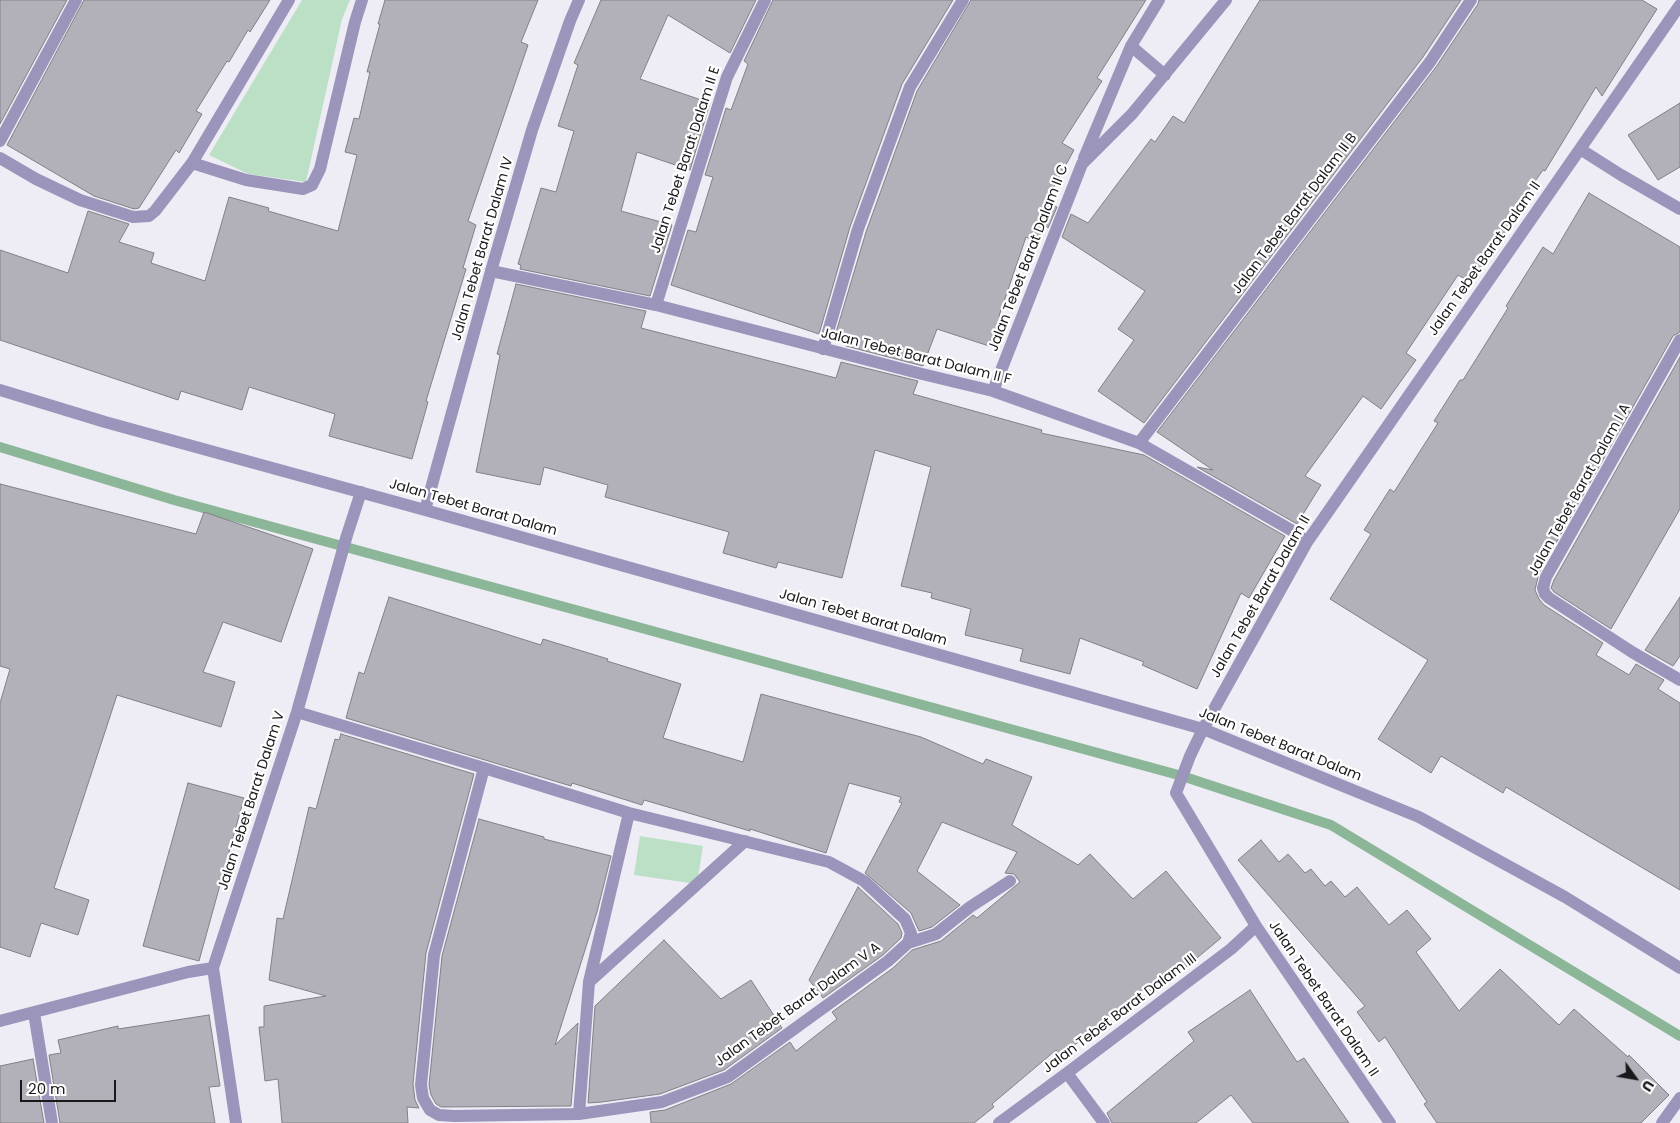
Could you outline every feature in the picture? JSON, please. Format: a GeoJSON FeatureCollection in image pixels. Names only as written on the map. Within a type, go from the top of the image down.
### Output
{"type":"FeatureCollection","features":[{"type":"Feature","properties":{"kind":"street"},"geometry":{"type":"LineString","coordinates":[[0,141],[76,0]]}},
{"type":"Feature","properties":{"kind":"street"},"geometry":{"type":"LineString","coordinates":[[0,158],[80,200],[133,217],[142,218],[149,216],[192,164],[289,0]]}},
{"type":"Feature","properties":{"kind":"street"},"geometry":{"type":"LineString","coordinates":[[192,164],[246,180],[304,189],[312,185],[320,169],[362,0]]}},
{"type":"Feature","properties":{"kind":"street","name":"Jalan Tebet Barat Dalam IV"},"geometry":{"type":"LineString","coordinates":[[425,510],[532,130],[570,21],[580,0]]}},
{"type":"Feature","properties":{"kind":"street","name":"Jalan Tebet Barat Dalam II E"},"geometry":{"type":"LineString","coordinates":[[656,305],[726,76],[765,0]]}},
{"type":"Feature","properties":{"kind":"street"},"geometry":{"type":"LineString","coordinates":[[823,349],[858,229],[910,87],[963,0]]}},
{"type":"Feature","properties":{"kind":"street","name":"Jalan Tebet Barat Dalam II C"},"geometry":{"type":"LineString","coordinates":[[993,390],[1082,164],[1131,46],[1159,0]]}},
{"type":"Feature","properties":{"kind":"street","name":"Jalan Tebet Barat Dalam II C"},"geometry":{"type":"LineString","coordinates":[[1082,164],[1132,114],[1226,0]]}},
{"type":"Feature","properties":{"kind":"street","name":"Jalan Tebet Barat Dalam II B"},"geometry":{"type":"LineString","coordinates":[[1139,443],[1430,62],[1471,0]]}},
{"type":"Feature","properties":{"kind":"street","name":"Jalan Tebet Barat Dalam II"},"geometry":{"type":"LineString","coordinates":[[1390,1123],[1256,926],[1176,792],[1203,728],[1307,542],[1680,5]]}},
{"type":"Feature","properties":{"kind":"street"},"geometry":{"type":"LineString","coordinates":[[1131,46],[1165,75]]}},
{"type":"Feature","properties":{"kind":"street"},"geometry":{"type":"LineString","coordinates":[[1580,149],[1621,176],[1680,208]]}},
{"type":"Feature","properties":{"kind":"street","name":"Jalan Tebet Barat Dalam II F"},"geometry":{"type":"LineString","coordinates":[[491,271],[656,305],[823,349],[993,390],[1139,443],[1291,530],[1307,542]]}},
{"type":"Feature","properties":{"kind":"street","name":"Jalan Tebet Barat Dalam I A"},"geometry":{"type":"LineString","coordinates":[[1679,676],[1632,652],[1549,598],[1543,588],[1546,577],[1680,340]]}},
{"type":"Feature","properties":{"kind":"street","name":"Jalan Tebet Barat Dalam"},"geometry":{"type":"LineString","coordinates":[[0,390],[105,422],[1203,728],[1419,818],[1564,897],[1680,968]]}},
{"type":"Feature","properties":{"kind":"street","name":"Jalan Tebet Barat Dalam V"},"geometry":{"type":"LineString","coordinates":[[236,1123],[213,968],[298,712],[347,535],[361,492]]}},
{"type":"Feature","properties":{"kind":"street"},"geometry":{"type":"LineString","coordinates":[[298,712],[629,812],[829,862],[864,881],[905,919],[911,933],[908,942]]}},
{"type":"Feature","properties":{"kind":"street","name":"Jalan Tebet Barat Dalam V A"},"geometry":{"type":"LineString","coordinates":[[484,768],[434,955],[421,1085],[423,1098],[430,1110],[439,1115],[578,1114],[662,1102],[728,1077],[888,961],[908,942]]}},
{"type":"Feature","properties":{"kind":"street"},"geometry":{"type":"LineString","coordinates":[[578,1114],[589,982],[629,812]]}},
{"type":"Feature","properties":{"kind":"street"},"geometry":{"type":"LineString","coordinates":[[589,982],[745,841]]}},
{"type":"Feature","properties":{"kind":"street"},"geometry":{"type":"LineString","coordinates":[[908,942],[936,934],[970,907],[1010,882]]}},
{"type":"Feature","properties":{"kind":"street","name":"Jalan Tebet Barat Dalam III"},"geometry":{"type":"LineString","coordinates":[[999,1123],[1068,1073],[1231,948],[1256,926]]}},
{"type":"Feature","properties":{"kind":"street"},"geometry":{"type":"LineString","coordinates":[[0,1021],[34,1014],[188,972],[213,968]]}},
{"type":"Feature","properties":{"kind":"street"},"geometry":{"type":"LineString","coordinates":[[34,1014],[52,1123]]}},
{"type":"Feature","properties":{"kind":"street"},"geometry":{"type":"LineString","coordinates":[[1068,1073],[1104,1123]]}},
{"type":"Feature","properties":{"kind":"street"},"geometry":{"type":"LineString","coordinates":[[1662,1123],[1680,1098]]}},
{"type":"Feature","properties":{"kind":"green space"},"geometry":{"type":"Polygon","coordinates":[[[302,0],[350,0],[342,19],[306,182],[248,174],[209,155],[302,0]]]}},
{"type":"Feature","properties":{"kind":"green space"},"geometry":{"type":"Polygon","coordinates":[[[640,836],[703,846],[697,884],[634,875],[640,836]]]}},
{"type":"Feature","properties":{"kind":"building"},"geometry":{"type":"Polygon","coordinates":[[[0,0],[67,0],[0,124],[0,0]]]}},
{"type":"Feature","properties":{"kind":"building"},"geometry":{"type":"Polygon","coordinates":[[[84,0],[270,0],[250,32],[248,30],[229,62],[227,61],[196,111],[202,114],[179,153],[176,150],[139,208],[134,209],[94,196],[7,145],[84,0]]]}},
{"type":"Feature","properties":{"kind":"building"},"geometry":{"type":"Polygon","coordinates":[[[385,0],[538,0],[521,42],[528,45],[468,221],[476,225],[463,268],[466,269],[426,401],[428,402],[412,459],[329,436],[335,414],[249,387],[242,410],[181,391],[178,400],[0,340],[0,250],[68,273],[88,211],[129,224],[119,242],[154,253],[151,263],[205,281],[229,197],[269,208],[268,211],[338,231],[357,155],[345,152],[354,118],[359,119],[370,72],[367,72],[385,0]]]}},
{"type":"Feature","properties":{"kind":"building"},"geometry":{"type":"Polygon","coordinates":[[[601,0],[756,0],[730,53],[668,15],[640,79],[710,103],[690,170],[637,152],[621,211],[672,225],[650,296],[520,269],[521,265],[518,264],[541,188],[556,192],[574,131],[558,126],[578,65],[574,63],[601,0]]]}},
{"type":"Feature","properties":{"kind":"building"},"geometry":{"type":"Polygon","coordinates":[[[773,0],[953,0],[902,84],[850,227],[819,334],[671,285],[688,230],[696,232],[713,177],[705,175],[726,108],[731,110],[748,64],[744,61],[773,0]]]}},
{"type":"Feature","properties":{"kind":"building"},"geometry":{"type":"Polygon","coordinates":[[[971,0],[1146,0],[1097,78],[1102,81],[1062,143],[1074,150],[1046,201],[1057,207],[1048,228],[1045,225],[1036,242],[1026,237],[999,316],[1003,317],[992,347],[937,329],[923,366],[846,346],[847,343],[834,339],[866,232],[917,91],[971,0]]]}},
{"type":"Feature","properties":{"kind":"building"},"geometry":{"type":"Polygon","coordinates":[[[1260,0],[1461,0],[1423,57],[1144,423],[1098,391],[1134,340],[1118,329],[1145,291],[1062,237],[1071,214],[1088,223],[1151,139],[1155,142],[1173,116],[1184,123],[1260,0]]]}},
{"type":"Feature","properties":{"kind":"building"},"geometry":{"type":"Polygon","coordinates":[[[1479,0],[1642,0],[1657,9],[1602,96],[1596,87],[1545,171],[1543,170],[1506,222],[1510,225],[1470,282],[1458,275],[1406,353],[1416,360],[1381,409],[1363,396],[1305,476],[1321,485],[1297,524],[1197,467],[1213,470],[1157,432],[1436,67],[1479,0]]]}},
{"type":"Feature","properties":{"kind":"building"},"geometry":{"type":"Polygon","coordinates":[[[1680,103],[1680,167],[1658,180],[1628,135],[1680,103]]]}},
{"type":"Feature","properties":{"kind":"building"},"geometry":{"type":"Polygon","coordinates":[[[1589,193],[1680,247],[1680,332],[1673,336],[1539,573],[1535,590],[1544,605],[1603,643],[1596,655],[1629,675],[1636,664],[1664,680],[1658,689],[1680,703],[1680,890],[1506,787],[1503,793],[1441,756],[1431,773],[1378,739],[1428,660],[1330,599],[1371,534],[1364,530],[1390,489],[1394,492],[1438,423],[1434,421],[1460,380],[1463,380],[1543,247],[1553,254],[1589,193]]]}},
{"type":"Feature","properties":{"kind":"building"},"geometry":{"type":"Polygon","coordinates":[[[516,284],[646,311],[641,328],[836,378],[841,362],[918,381],[913,394],[1042,430],[1041,433],[1144,455],[1285,536],[1249,598],[1241,593],[1197,689],[1142,665],[1144,662],[1080,638],[1070,674],[1020,661],[1023,649],[965,635],[971,609],[931,598],[932,593],[901,586],[931,467],[875,450],[842,578],[778,562],[776,568],[723,553],[729,532],[605,497],[608,485],[544,467],[540,485],[476,472],[500,355],[497,354],[516,284]]]}},
{"type":"Feature","properties":{"kind":"building"},"geometry":{"type":"Polygon","coordinates":[[[1680,357],[1680,509],[1611,629],[1554,592],[1551,588],[1680,357]]]}},
{"type":"Feature","properties":{"kind":"building"},"geometry":{"type":"Polygon","coordinates":[[[0,484],[196,534],[204,512],[313,549],[281,642],[223,622],[203,672],[235,682],[221,727],[117,695],[54,888],[89,900],[78,935],[41,923],[30,957],[0,947],[0,703],[10,669],[0,666],[0,484]]]}},
{"type":"Feature","properties":{"kind":"building"},"geometry":{"type":"Polygon","coordinates":[[[389,597],[541,645],[543,639],[681,684],[663,738],[743,762],[761,694],[921,737],[983,764],[986,759],[1032,777],[1012,825],[1078,865],[1090,854],[1133,899],[1166,871],[1221,938],[1157,991],[1147,991],[1145,988],[1061,1056],[1056,1050],[992,1104],[994,1107],[974,1123],[651,1123],[650,1112],[665,1110],[731,1084],[790,1042],[796,1051],[837,1019],[832,1012],[893,968],[912,950],[941,941],[973,915],[977,918],[1020,882],[1014,874],[1005,873],[1017,852],[942,822],[917,871],[960,905],[932,927],[919,931],[911,913],[865,873],[902,803],[899,802],[901,797],[849,783],[826,853],[750,829],[750,831],[644,800],[642,805],[572,783],[571,786],[346,718],[359,672],[364,674],[389,597]]]}},
{"type":"Feature","properties":{"kind":"building"},"geometry":{"type":"Polygon","coordinates":[[[1680,597],[1680,656],[1673,666],[1645,650],[1680,597]]]}},
{"type":"Feature","properties":{"kind":"building"},"geometry":{"type":"Polygon","coordinates":[[[341,734],[474,774],[426,953],[413,1084],[415,1100],[419,1108],[407,1107],[408,1123],[282,1123],[278,1079],[265,1081],[259,1027],[264,1027],[264,1006],[326,996],[269,980],[277,918],[283,919],[309,807],[316,809],[335,739],[339,740],[341,734]]]}},
{"type":"Feature","properties":{"kind":"building"},"geometry":{"type":"Polygon","coordinates":[[[188,783],[244,798],[199,961],[143,946],[188,783]]]}},
{"type":"Feature","properties":{"kind":"building"},"geometry":{"type":"Polygon","coordinates":[[[479,819],[544,837],[544,839],[611,856],[597,912],[555,1045],[578,1023],[571,1106],[441,1107],[436,1104],[431,1095],[429,1085],[442,956],[479,819]]]}},
{"type":"Feature","properties":{"kind":"building"},"geometry":{"type":"Polygon","coordinates":[[[1261,840],[1279,862],[1288,854],[1305,873],[1311,869],[1325,886],[1331,881],[1345,897],[1357,887],[1389,925],[1407,910],[1431,939],[1416,952],[1459,1011],[1500,969],[1559,1025],[1574,1009],[1628,1057],[1629,1055],[1669,1095],[1641,1123],[1437,1123],[1424,1104],[1427,1102],[1385,1037],[1379,1042],[1357,1012],[1365,1006],[1238,860],[1261,840]]]}},
{"type":"Feature","properties":{"kind":"building"},"geometry":{"type":"Polygon","coordinates":[[[858,887],[898,924],[902,933],[901,938],[883,955],[823,998],[809,980],[858,887]]]}},
{"type":"Feature","properties":{"kind":"building"},"geometry":{"type":"Polygon","coordinates":[[[664,940],[721,999],[751,980],[782,1028],[724,1070],[660,1094],[588,1103],[595,1006],[664,940]]]}},
{"type":"Feature","properties":{"kind":"building"},"geometry":{"type":"Polygon","coordinates":[[[1250,990],[1297,1062],[1304,1058],[1349,1123],[1253,1123],[1231,1095],[1196,1123],[1112,1123],[1107,1113],[1194,1041],[1188,1032],[1250,990]]]}},
{"type":"Feature","properties":{"kind":"building"},"geometry":{"type":"Polygon","coordinates":[[[209,1015],[220,1086],[209,1087],[215,1123],[60,1123],[49,1055],[61,1053],[58,1040],[118,1026],[118,1029],[209,1015]]]}},
{"type":"Feature","properties":{"kind":"building"},"geometry":{"type":"Polygon","coordinates":[[[33,1059],[44,1123],[0,1123],[0,1066],[33,1059]]]}},
{"type":"Feature","properties":{"kind":"waterway"},"geometry":{"type":"LineString","coordinates":[[0,447],[174,500],[1182,776],[1331,825],[1680,1036]]}}]}
